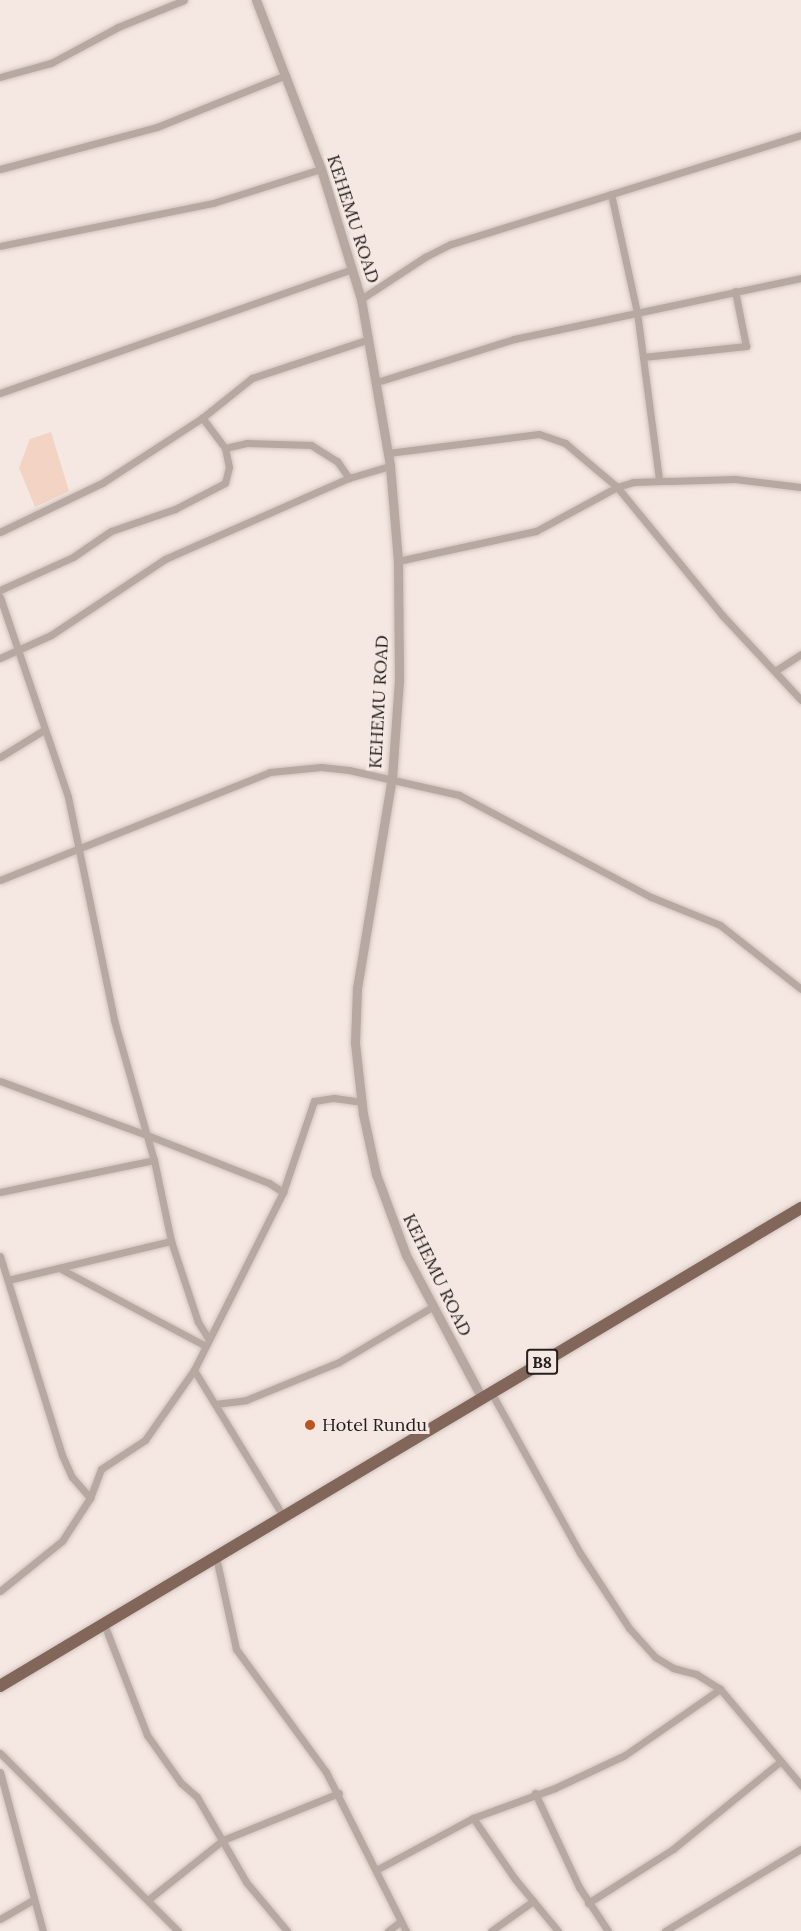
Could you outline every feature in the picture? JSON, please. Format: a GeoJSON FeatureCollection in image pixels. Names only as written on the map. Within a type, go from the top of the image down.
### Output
{"type":"FeatureCollection","features":[{"type":"Feature","properties":{"kind":"highway","name":"B8"},"geometry":{"type":"LineString","coordinates":[[0,1686],[801,1208]]}},
{"type":"Feature","properties":{"kind":"street"},"geometry":{"type":"LineString","coordinates":[[0,77],[51,63],[118,27],[184,0]]}},
{"type":"Feature","properties":{"kind":"street","name":"KEHEMU ROAD"},"geometry":{"type":"LineString","coordinates":[[256,0],[321,169],[361,299],[390,466],[398,561],[399,680],[392,777],[357,988],[355,1043],[362,1102],[387,1209],[432,1307],[487,1395]]}},
{"type":"Feature","properties":{"kind":"street"},"geometry":{"type":"LineString","coordinates":[[0,169],[157,127],[286,75]]}},
{"type":"Feature","properties":{"kind":"street"},"geometry":{"type":"LineString","coordinates":[[361,299],[417,262],[451,244],[801,135]]}},
{"type":"Feature","properties":{"kind":"street"},"geometry":{"type":"LineString","coordinates":[[0,246],[213,203],[321,169]]}},
{"type":"Feature","properties":{"kind":"street"},"geometry":{"type":"LineString","coordinates":[[611,194],[638,312],[659,480]]}},
{"type":"Feature","properties":{"kind":"street"},"geometry":{"type":"LineString","coordinates":[[0,393],[352,269]]}},
{"type":"Feature","properties":{"kind":"street"},"geometry":{"type":"LineString","coordinates":[[377,382],[514,339],[801,278]]}},
{"type":"Feature","properties":{"kind":"street"},"geometry":{"type":"LineString","coordinates":[[643,357],[746,346],[735,291]]}},
{"type":"Feature","properties":{"kind":"street"},"geometry":{"type":"LineString","coordinates":[[0,532],[102,483],[202,417],[252,378],[369,339]]}},
{"type":"Feature","properties":{"kind":"street"},"geometry":{"type":"LineString","coordinates":[[0,590],[73,557],[111,531],[175,509],[216,489],[229,476],[225,448],[202,417]]}},
{"type":"Feature","properties":{"kind":"street"},"geometry":{"type":"LineString","coordinates":[[388,453],[546,435],[566,443],[617,487],[722,615],[801,700]]}},
{"type":"Feature","properties":{"kind":"street"},"geometry":{"type":"LineString","coordinates":[[225,448],[247,443],[311,445],[337,461],[349,478]]}},
{"type":"Feature","properties":{"kind":"street"},"geometry":{"type":"LineString","coordinates":[[0,658],[51,635],[165,559],[349,478],[390,466]]}},
{"type":"Feature","properties":{"kind":"street"},"geometry":{"type":"LineString","coordinates":[[398,561],[536,531],[617,487],[659,480],[735,479],[801,487]]}},
{"type":"Feature","properties":{"kind":"street"},"geometry":{"type":"LineString","coordinates":[[0,597],[16,652],[68,797],[78,850],[88,881],[114,1020],[154,1160],[171,1241],[206,1342]]}},
{"type":"Feature","properties":{"kind":"street"},"geometry":{"type":"LineString","coordinates":[[775,671],[801,654]]}},
{"type":"Feature","properties":{"kind":"street"},"geometry":{"type":"LineString","coordinates":[[0,757],[44,730]]}},
{"type":"Feature","properties":{"kind":"street"},"geometry":{"type":"LineString","coordinates":[[0,880],[270,772],[321,767],[392,777],[459,795],[651,897],[713,921],[801,989]]}},
{"type":"Feature","properties":{"kind":"street"},"geometry":{"type":"LineString","coordinates":[[0,1081],[147,1135],[269,1183],[284,1192]]}},
{"type":"Feature","properties":{"kind":"street"},"geometry":{"type":"LineString","coordinates":[[0,1591],[62,1541],[90,1498],[101,1469],[145,1440],[194,1370],[206,1342],[284,1192],[315,1101],[334,1098],[362,1102]]}},
{"type":"Feature","properties":{"kind":"street"},"geometry":{"type":"LineString","coordinates":[[0,1192],[154,1160]]}},
{"type":"Feature","properties":{"kind":"street"},"geometry":{"type":"LineString","coordinates":[[0,1288],[9,1283],[59,1268],[171,1241]]}},
{"type":"Feature","properties":{"kind":"street"},"geometry":{"type":"LineString","coordinates":[[0,1256],[62,1455],[72,1477],[90,1498]]}},
{"type":"Feature","properties":{"kind":"street"},"geometry":{"type":"LineString","coordinates":[[59,1268],[206,1342]]}},
{"type":"Feature","properties":{"kind":"street"},"geometry":{"type":"LineString","coordinates":[[215,1404],[246,1400],[339,1362],[432,1307]]}},
{"type":"Feature","properties":{"kind":"street"},"geometry":{"type":"LineString","coordinates":[[194,1370],[283,1516]]}},
{"type":"Feature","properties":{"kind":"street"},"geometry":{"type":"LineString","coordinates":[[487,1395],[580,1553],[629,1628],[655,1657],[673,1668],[696,1674],[720,1689],[801,1785]]}},
{"type":"Feature","properties":{"kind":"street"},"geometry":{"type":"LineString","coordinates":[[216,1557],[236,1649],[312,1751],[339,1793],[406,1931]]}},
{"type":"Feature","properties":{"kind":"street"},"geometry":{"type":"LineString","coordinates":[[104,1624],[145,1731],[181,1782],[197,1797],[246,1882],[287,1931]]}},
{"type":"Feature","properties":{"kind":"street"},"geometry":{"type":"LineString","coordinates":[[376,1870],[473,1818],[535,1793],[555,1788],[625,1755],[720,1689]]}},
{"type":"Feature","properties":{"kind":"street"},"geometry":{"type":"LineString","coordinates":[[0,1753],[149,1899],[178,1931]]}},
{"type":"Feature","properties":{"kind":"street"},"geometry":{"type":"LineString","coordinates":[[588,1903],[673,1849],[781,1761]]}},
{"type":"Feature","properties":{"kind":"street"},"geometry":{"type":"LineString","coordinates":[[0,1772],[43,1931]]}},
{"type":"Feature","properties":{"kind":"street"},"geometry":{"type":"LineString","coordinates":[[149,1899],[223,1840],[339,1793]]}},
{"type":"Feature","properties":{"kind":"street"},"geometry":{"type":"LineString","coordinates":[[535,1793],[588,1903],[608,1931]]}},
{"type":"Feature","properties":{"kind":"street"},"geometry":{"type":"LineString","coordinates":[[473,1818],[533,1901],[558,1931]]}},
{"type":"Feature","properties":{"kind":"street"},"geometry":{"type":"LineString","coordinates":[[665,1931],[801,1849]]}},
{"type":"Feature","properties":{"kind":"street"},"geometry":{"type":"LineString","coordinates":[[0,1919],[34,1899]]}},
{"type":"Feature","properties":{"kind":"street"},"geometry":{"type":"LineString","coordinates":[[491,1931],[533,1901]]}},
{"type":"Feature","properties":{"kind":"street"},"geometry":{"type":"LineString","coordinates":[[388,1931],[401,1921]]}},
{"type":"Feature","properties":{"kind":"shaded area"},"geometry":{"type":"Polygon","coordinates":[[[51,432],[69,491],[35,507],[19,468],[30,439],[51,432]]]}},
{"type":"Feature","properties":{"kind":"place","name":"Hotel Rundu"},"geometry":{"type":"Point","coordinates":[310,1425]}}]}
